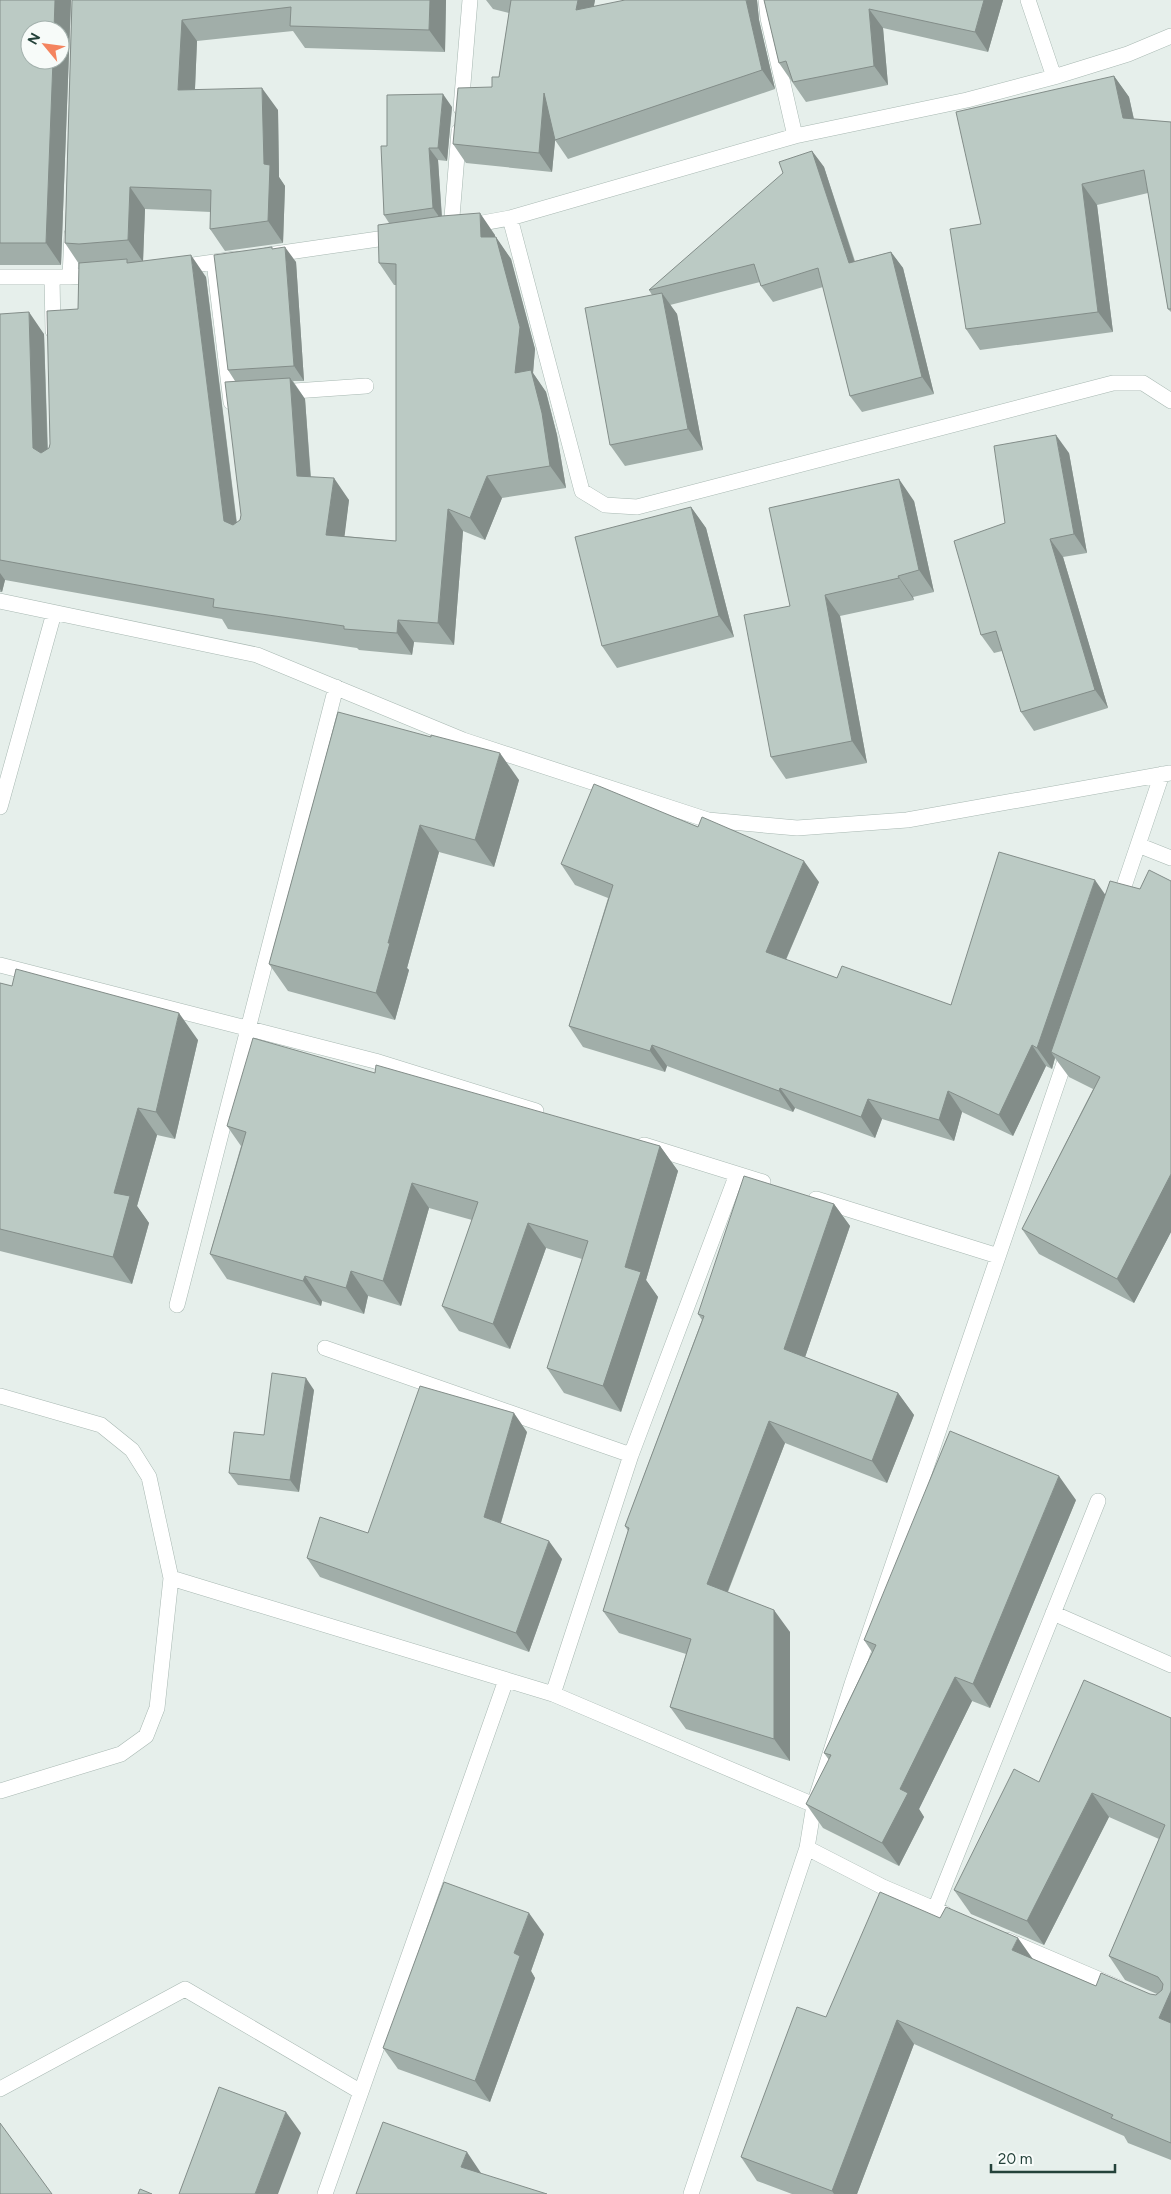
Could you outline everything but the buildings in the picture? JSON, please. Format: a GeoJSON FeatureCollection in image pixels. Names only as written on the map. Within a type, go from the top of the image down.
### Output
{"type":"FeatureCollection","features":[{"type":"Feature","properties":{"kind":"street"},"geometry":{"type":"LineString","coordinates":[[470,0],[446,229],[510,218],[795,136],[968,100],[1054,77],[1128,54],[1171,36]]}},
{"type":"Feature","properties":{"kind":"street"},"geometry":{"type":"LineString","coordinates":[[766,0],[768,18],[795,136]]}},
{"type":"Feature","properties":{"kind":"street"},"geometry":{"type":"LineString","coordinates":[[1028,0],[1054,77]]}},
{"type":"Feature","properties":{"kind":"street"},"geometry":{"type":"LineString","coordinates":[[70,277],[72,218]]}},
{"type":"Feature","properties":{"kind":"street"},"geometry":{"type":"LineString","coordinates":[[510,218],[582,491],[605,505],[638,507],[1113,383],[1143,382],[1171,401]]}},
{"type":"Feature","properties":{"kind":"street"},"geometry":{"type":"LineString","coordinates":[[167,269],[412,234]]}},
{"type":"Feature","properties":{"kind":"street"},"geometry":{"type":"LineString","coordinates":[[214,262],[232,414]]}},
{"type":"Feature","properties":{"kind":"street"},"geometry":{"type":"LineString","coordinates":[[0,277],[70,277],[109,274]]}},
{"type":"Feature","properties":{"kind":"street"},"geometry":{"type":"LineString","coordinates":[[52,277],[53,346]]}},
{"type":"Feature","properties":{"kind":"street"},"geometry":{"type":"LineString","coordinates":[[269,393],[366,386]]}},
{"type":"Feature","properties":{"kind":"street"},"geometry":{"type":"LineString","coordinates":[[230,396],[249,394]]}},
{"type":"Feature","properties":{"kind":"street"},"geometry":{"type":"LineString","coordinates":[[0,601],[257,655],[464,740],[708,820],[798,828],[907,820],[1167,774]]}},
{"type":"Feature","properties":{"kind":"street"},"geometry":{"type":"LineString","coordinates":[[0,807],[54,613]]}},
{"type":"Feature","properties":{"kind":"street"},"geometry":{"type":"LineString","coordinates":[[177,1305],[336,688]]}},
{"type":"Feature","properties":{"kind":"street"},"geometry":{"type":"LineString","coordinates":[[1113,919],[1138,844],[1167,774]]}},
{"type":"Feature","properties":{"kind":"street"},"geometry":{"type":"LineString","coordinates":[[1138,844],[1171,858]]}},
{"type":"Feature","properties":{"kind":"street"},"geometry":{"type":"LineString","coordinates":[[0,965],[375,1061],[546,1114]]}},
{"type":"Feature","properties":{"kind":"street"},"geometry":{"type":"LineString","coordinates":[[691,2194],[807,1848],[814,1805],[855,1675],[1075,1031]]}},
{"type":"Feature","properties":{"kind":"street"},"geometry":{"type":"LineString","coordinates":[[632,1141],[774,1186]]}},
{"type":"Feature","properties":{"kind":"street"},"geometry":{"type":"LineString","coordinates":[[553,1694],[631,1455],[737,1174]]}},
{"type":"Feature","properties":{"kind":"street"},"geometry":{"type":"LineString","coordinates":[[802,1194],[998,1256]]}},
{"type":"Feature","properties":{"kind":"street"},"geometry":{"type":"LineString","coordinates":[[325,1348],[631,1455]]}},
{"type":"Feature","properties":{"kind":"street"},"geometry":{"type":"LineString","coordinates":[[0,1396],[101,1425],[132,1450],[149,1477],[171,1578],[157,1708],[146,1736],[121,1754],[0,1791]]}},
{"type":"Feature","properties":{"kind":"street"},"geometry":{"type":"LineString","coordinates":[[935,1909],[1098,1501]]}},
{"type":"Feature","properties":{"kind":"street"},"geometry":{"type":"LineString","coordinates":[[171,1578],[553,1694],[814,1805]]}},
{"type":"Feature","properties":{"kind":"street"},"geometry":{"type":"LineString","coordinates":[[1053,1613],[1171,1666]]}},
{"type":"Feature","properties":{"kind":"street"},"geometry":{"type":"LineString","coordinates":[[325,2194],[506,1680]]}},
{"type":"Feature","properties":{"kind":"street"},"geometry":{"type":"LineString","coordinates":[[807,1848],[883,1887],[953,1917]]}},
{"type":"Feature","properties":{"kind":"street"},"geometry":{"type":"LineString","coordinates":[[990,1932],[1135,1994]]}},
{"type":"Feature","properties":{"kind":"street"},"geometry":{"type":"LineString","coordinates":[[0,2089],[185,1989],[361,2092]]}}]}
